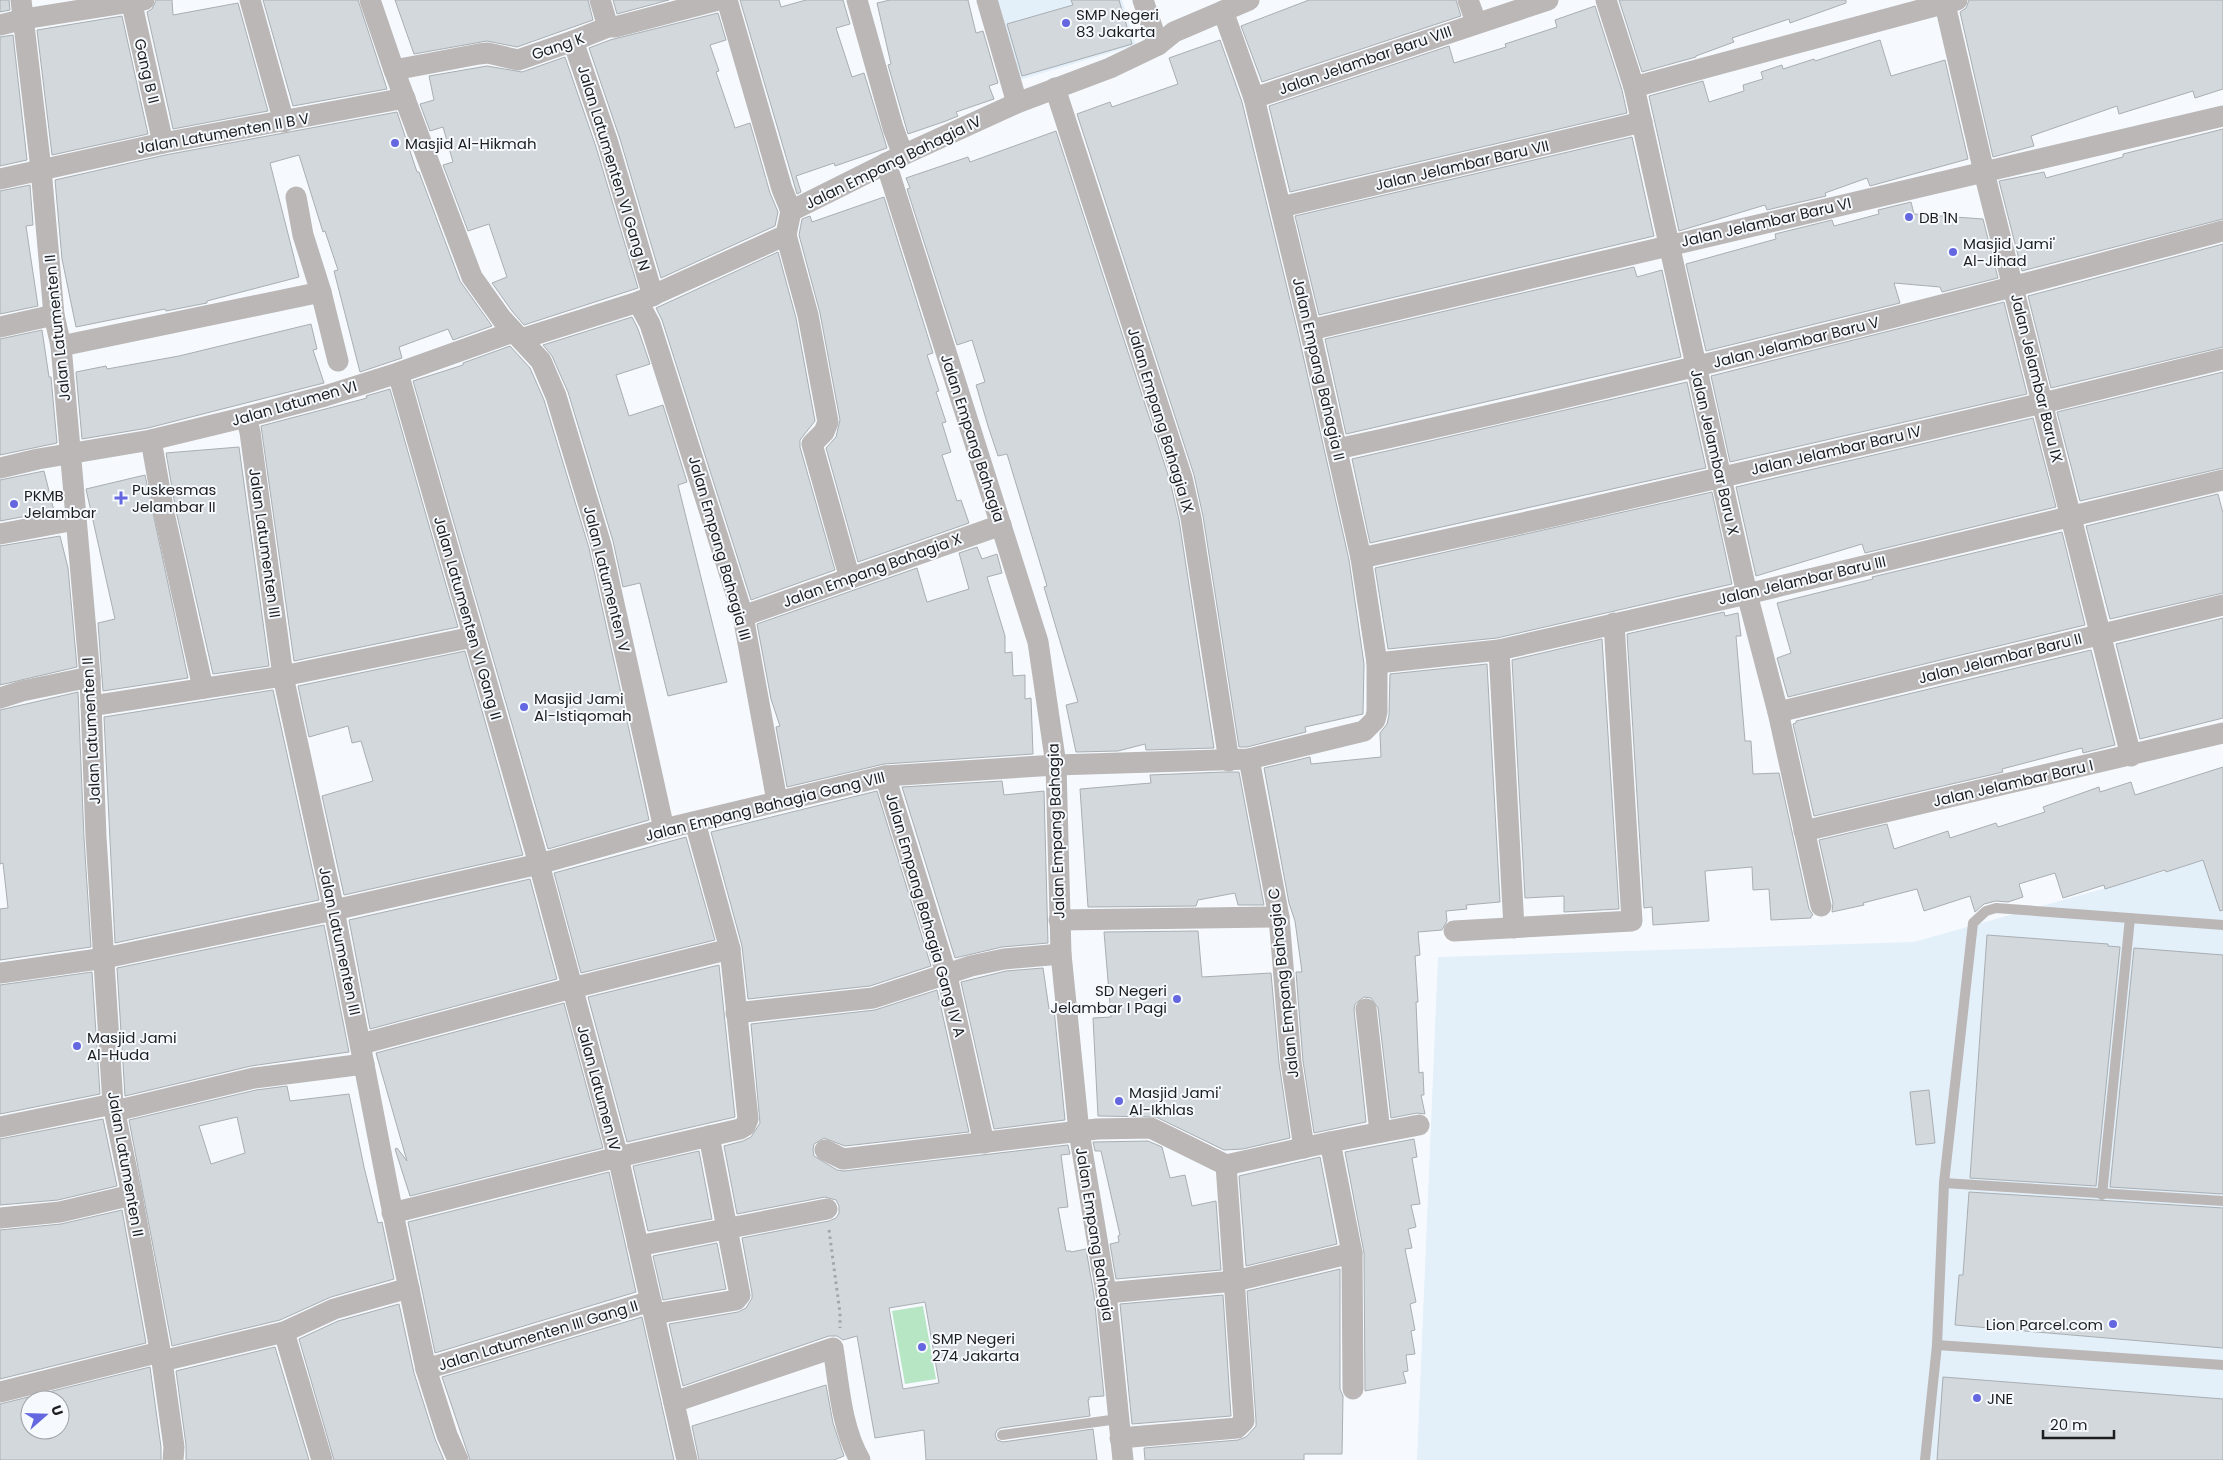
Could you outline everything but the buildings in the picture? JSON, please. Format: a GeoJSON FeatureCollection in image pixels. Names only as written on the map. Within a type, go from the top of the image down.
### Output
{"type":"FeatureCollection","features":[{"type":"Feature","properties":{"kind":"street"},"geometry":{"type":"LineString","coordinates":[[250,0],[284,122]]}},
{"type":"Feature","properties":{"kind":"street","name":"Jalan Latumenten V"},"geometry":{"type":"LineString","coordinates":[[370,0],[394,70],[472,277],[517,335],[541,361],[556,396],[601,545],[664,829]]}},
{"type":"Feature","properties":{"kind":"street"},"geometry":{"type":"LineString","coordinates":[[600,0],[608,27]]}},
{"type":"Feature","properties":{"kind":"street","name":"Gang K"},"geometry":{"type":"LineString","coordinates":[[394,70],[488,53],[518,60],[608,27],[615,27],[718,0]]}},
{"type":"Feature","properties":{"kind":"street"},"geometry":{"type":"LineString","coordinates":[[727,0],[782,189],[791,211]]}},
{"type":"Feature","properties":{"kind":"street","name":"Jalan Empang Bahagia"},"geometry":{"type":"LineString","coordinates":[[857,0],[893,128],[895,159],[1001,525],[1038,642],[1056,765],[1061,954],[1079,1132],[1106,1293],[1123,1460]]}},
{"type":"Feature","properties":{"kind":"street"},"geometry":{"type":"LineString","coordinates":[[987,0],[1017,103]]}},
{"type":"Feature","properties":{"kind":"street"},"geometry":{"type":"LineString","coordinates":[[1143,0],[1158,46]]}},
{"type":"Feature","properties":{"kind":"street","name":"Jalan Empang Bahagia IV"},"geometry":{"type":"LineString","coordinates":[[786,235],[791,211],[895,159],[1017,103],[1110,68],[1158,46],[1174,32],[1249,0]]}},
{"type":"Feature","properties":{"kind":"street"},"geometry":{"type":"LineString","coordinates":[[1468,0],[1476,22]]}},
{"type":"Feature","properties":{"kind":"street"},"geometry":{"type":"LineString","coordinates":[[1509,5],[1548,0]]}},
{"type":"Feature","properties":{"kind":"street","name":"Jalan Jelambar Baru X"},"geometry":{"type":"LineString","coordinates":[[1606,0],[1634,87],[1747,594],[1778,712],[1821,906]]}},
{"type":"Feature","properties":{"kind":"street"},"geometry":{"type":"LineString","coordinates":[[0,25],[22,10],[136,1]]}},
{"type":"Feature","properties":{"kind":"street","name":"Gang B II"},"geometry":{"type":"LineString","coordinates":[[136,1],[163,143]]}},
{"type":"Feature","properties":{"kind":"street"},"geometry":{"type":"LineString","coordinates":[[1634,87],[1949,1]]}},
{"type":"Feature","properties":{"kind":"street","name":"Jalan Jelambar Baru IX"},"geometry":{"type":"LineString","coordinates":[[1949,1],[1984,172],[2131,756]]}},
{"type":"Feature","properties":{"kind":"street","name":"Jalan Jelambar Baru VIII"},"geometry":{"type":"LineString","coordinates":[[1254,98],[1476,22],[1509,5]]}},
{"type":"Feature","properties":{"kind":"street","name":"Jalan Latumenten II"},"geometry":{"type":"LineString","coordinates":[[22,10],[41,169],[54,315],[61,346],[90,677],[96,837],[114,1108],[161,1356],[174,1447],[173,1460]]}},
{"type":"Feature","properties":{"kind":"street","name":"Jalan Empang Bahagia II"},"geometry":{"type":"LineString","coordinates":[[1223,11],[1254,98],[1310,330],[1361,558],[1377,663],[1377,712],[1374,720],[1364,730]]}},
{"type":"Feature","properties":{"kind":"street","name":"Jalan Latumenten VI Gang N"},"geometry":{"type":"LineString","coordinates":[[574,41],[608,143],[646,299]]}},
{"type":"Feature","properties":{"kind":"street","name":"Jalan Empang Bahagia IX"},"geometry":{"type":"LineString","coordinates":[[1055,88],[1182,478],[1239,760]]}},
{"type":"Feature","properties":{"kind":"street","name":"Jalan Latumenten II B V"},"geometry":{"type":"LineString","coordinates":[[0,179],[163,143],[405,98]]}},
{"type":"Feature","properties":{"kind":"street","name":"Jalan Jelambar Baru VI"},"geometry":{"type":"LineString","coordinates":[[1310,330],[1670,244],[2223,116]]}},
{"type":"Feature","properties":{"kind":"street","name":"Jalan Jelambar Baru VII"},"geometry":{"type":"LineString","coordinates":[[1281,207],[1642,122]]}},
{"type":"Feature","properties":{"kind":"street"},"geometry":{"type":"LineString","coordinates":[[296,197],[302,234],[321,292],[338,361]]}},
{"type":"Feature","properties":{"kind":"street","name":"Jalan Jelambar Baru V"},"geometry":{"type":"LineString","coordinates":[[1337,450],[1696,366],[2014,287],[2223,231]]}},
{"type":"Feature","properties":{"kind":"street"},"geometry":{"type":"LineString","coordinates":[[517,335],[646,299],[786,235],[808,315],[828,422],[824,432],[812,444],[850,579]]}},
{"type":"Feature","properties":{"kind":"street"},"geometry":{"type":"LineString","coordinates":[[61,346],[321,292]]}},
{"type":"Feature","properties":{"kind":"street","name":"Jalan Empang Bahagia III"},"geometry":{"type":"LineString","coordinates":[[646,299],[650,324],[743,616],[776,801]]}},
{"type":"Feature","properties":{"kind":"street"},"geometry":{"type":"LineString","coordinates":[[0,327],[54,315]]}},
{"type":"Feature","properties":{"kind":"street","name":"Jalan Latumen VI"},"geometry":{"type":"LineString","coordinates":[[0,468],[70,453],[151,440],[246,417],[325,396],[517,335]]}},
{"type":"Feature","properties":{"kind":"street","name":"Jalan Jelambar Baru IV"},"geometry":{"type":"LineString","coordinates":[[1361,558],[2043,403],[2223,359]]}},
{"type":"Feature","properties":{"kind":"street","name":"Jalan Latumenten VI Gang II"},"geometry":{"type":"LineString","coordinates":[[398,373],[539,864]]}},
{"type":"Feature","properties":{"kind":"street","name":"Jalan Latumenten III"},"geometry":{"type":"LineString","coordinates":[[246,417],[250,432],[283,676],[334,910],[392,1213],[426,1369],[447,1434],[458,1460]]}},
{"type":"Feature","properties":{"kind":"street"},"geometry":{"type":"LineString","coordinates":[[151,440],[164,513],[203,688]]}},
{"type":"Feature","properties":{"kind":"street","name":"Jalan Jelambar Baru III"},"geometry":{"type":"LineString","coordinates":[[1377,663],[1499,650],[1747,594],[2223,480]]}},
{"type":"Feature","properties":{"kind":"street"},"geometry":{"type":"LineString","coordinates":[[0,534],[75,520]]}},
{"type":"Feature","properties":{"kind":"street","name":"Jalan Empang Bahagia X"},"geometry":{"type":"LineString","coordinates":[[743,616],[1001,525]]}},
{"type":"Feature","properties":{"kind":"street","name":"Jalan Jelambar Baru II"},"geometry":{"type":"LineString","coordinates":[[1778,712],[2223,605]]}},
{"type":"Feature","properties":{"kind":"street"},"geometry":{"type":"LineString","coordinates":[[1454,931],[1632,921],[1614,623]]}},
{"type":"Feature","properties":{"kind":"street"},"geometry":{"type":"LineString","coordinates":[[91,706],[283,676],[473,637]]}},
{"type":"Feature","properties":{"kind":"street"},"geometry":{"type":"LineString","coordinates":[[1499,650],[1514,928]]}},
{"type":"Feature","properties":{"kind":"street"},"geometry":{"type":"LineString","coordinates":[[0,698],[22,691],[90,677]]}},
{"type":"Feature","properties":{"kind":"street","name":"Jalan Empang Bahagia Gang VIII"},"geometry":{"type":"LineString","coordinates":[[0,974],[105,958],[334,910],[539,864],[664,829],[885,776],[1056,765],[1239,760],[1364,730]]}},
{"type":"Feature","properties":{"kind":"street","name":"Jalan Jelambar Baru I"},"geometry":{"type":"LineString","coordinates":[[1804,831],[2223,734]]}},
{"type":"Feature","properties":{"kind":"street","name":"Jalan Empang Bahagia C"},"geometry":{"type":"LineString","coordinates":[[1239,760],[1279,917],[1291,1062],[1304,1148]]}},
{"type":"Feature","properties":{"kind":"street","name":"Jalan Empang Bahagia Gang IV A"},"geometry":{"type":"LineString","coordinates":[[885,776],[947,976],[984,1143]]}},
{"type":"Feature","properties":{"kind":"street"},"geometry":{"type":"LineString","coordinates":[[392,1213],[740,1129],[745,1126],[748,1119],[730,949],[695,822]]}},
{"type":"Feature","properties":{"kind":"street","name":"Jalan Latumen IV"},"geometry":{"type":"LineString","coordinates":[[539,864],[618,1157],[688,1460]]}},
{"type":"Feature","properties":{"kind":"street"},"geometry":{"type":"LineString","coordinates":[[1059,920],[1279,917]]}},
{"type":"Feature","properties":{"kind":"street"},"geometry":{"type":"LineString","coordinates":[[0,1127],[114,1108],[362,1054],[572,988],[730,949]]}},
{"type":"Feature","properties":{"kind":"street"},"geometry":{"type":"LineString","coordinates":[[736,1013],[873,998],[947,976],[971,966],[1004,959],[1061,954]]}},
{"type":"Feature","properties":{"kind":"street"},"geometry":{"type":"LineString","coordinates":[[1366,1009],[1380,1132]]}},
{"type":"Feature","properties":{"kind":"street"},"geometry":{"type":"LineString","coordinates":[[830,1153],[843,1158],[1096,1129],[1151,1128],[1226,1165],[1419,1125]]}},
{"type":"Feature","properties":{"kind":"street"},"geometry":{"type":"LineString","coordinates":[[652,1308],[739,1298],[740,1295],[709,1136]]}},
{"type":"Feature","properties":{"kind":"street"},"geometry":{"type":"LineString","coordinates":[[1330,1142],[1352,1253],[1353,1389]]}},
{"type":"Feature","properties":{"kind":"street"},"geometry":{"type":"LineString","coordinates":[[1119,1428],[1236,1428],[1244,1421],[1226,1165]]}},
{"type":"Feature","properties":{"kind":"street"},"geometry":{"type":"LineString","coordinates":[[0,1218],[60,1212],[132,1195]]}},
{"type":"Feature","properties":{"kind":"street"},"geometry":{"type":"LineString","coordinates":[[638,1246],[728,1230],[826,1209]]}},
{"type":"Feature","properties":{"kind":"street"},"geometry":{"type":"LineString","coordinates":[[1106,1293],[1235,1280],[1352,1253]]}},
{"type":"Feature","properties":{"kind":"street"},"geometry":{"type":"LineString","coordinates":[[0,1392],[161,1356],[284,1332],[334,1309],[409,1288]]}},
{"type":"Feature","properties":{"kind":"street","name":"Jalan Latumenten III Gang II"},"geometry":{"type":"LineString","coordinates":[[426,1369],[652,1308]]}},
{"type":"Feature","properties":{"kind":"street"},"geometry":{"type":"LineString","coordinates":[[284,1332],[322,1460]]}},
{"type":"Feature","properties":{"kind":"street"},"geometry":{"type":"LineString","coordinates":[[674,1402],[833,1348],[847,1428],[851,1442],[860,1460]]}},
{"type":"Feature","properties":{"kind":"lane"},"geometry":{"type":"LineString","coordinates":[[1926,1460],[1937,1345],[1944,1183],[1972,923],[1986,911],[1996,908],[2223,925]]}},
{"type":"Feature","properties":{"kind":"lane"},"geometry":{"type":"LineString","coordinates":[[2102,1195],[2130,918]]}},
{"type":"Feature","properties":{"kind":"lane"},"geometry":{"type":"LineString","coordinates":[[1944,1183],[2102,1195],[2223,1201]]}},
{"type":"Feature","properties":{"kind":"lane"},"geometry":{"type":"LineString","coordinates":[[1937,1345],[2223,1365]]}},
{"type":"Feature","properties":{"kind":"lane"},"geometry":{"type":"LineString","coordinates":[[1002,1435],[1119,1428]]}},
{"type":"Feature","properties":{"kind":"path"},"geometry":{"type":"LineString","coordinates":[[826,1209],[840,1313],[840,1334],[833,1348]]}},
{"type":"Feature","properties":{"kind":"shaded area","name":"SMP Negeri 83 Jakarta"},"geometry":{"type":"Polygon","coordinates":[[[996,0],[1122,0],[1136,45],[1019,80],[996,0]]]}},
{"type":"Feature","properties":{"kind":"shaded area"},"geometry":{"type":"Polygon","coordinates":[[[2223,855],[2223,1460],[1417,1460],[1438,957],[1914,942],[2223,855]]]}},
{"type":"Feature","properties":{"kind":"green space"},"geometry":{"type":"Polygon","coordinates":[[[923,1306],[936,1379],[905,1384],[892,1311],[923,1306]]]}},
{"type":"Feature","properties":{"kind":"place","name":"SMP Negeri 83 Jakarta"},"geometry":{"type":"Point","coordinates":[1066,23]}},
{"type":"Feature","properties":{"kind":"place","name":"Masjid Al-Hikmah"},"geometry":{"type":"Point","coordinates":[395,143]}},
{"type":"Feature","properties":{"kind":"place","name":"DB 1N"},"geometry":{"type":"Point","coordinates":[1909,217]}},
{"type":"Feature","properties":{"kind":"place","name":"Masjid Jami' Al-Jihad"},"geometry":{"type":"Point","coordinates":[1953,252]}},
{"type":"Feature","properties":{"kind":"place","name":"Puskesmas Jelambar II"},"geometry":{"type":"Point","coordinates":[121,498]}},
{"type":"Feature","properties":{"kind":"place","name":"PKMB Jelambar"},"geometry":{"type":"Point","coordinates":[14,504]}},
{"type":"Feature","properties":{"kind":"place","name":"Masjid Jami Al-Istiqomah"},"geometry":{"type":"Point","coordinates":[524,707]}},
{"type":"Feature","properties":{"kind":"place","name":"SD Negeri Jelambar I Pagi"},"geometry":{"type":"Point","coordinates":[1177,999]}},
{"type":"Feature","properties":{"kind":"place","name":"Masjid Jami Al-Huda"},"geometry":{"type":"Point","coordinates":[77,1046]}},
{"type":"Feature","properties":{"kind":"place","name":"Masjid Jami' Al-Ikhlas"},"geometry":{"type":"Point","coordinates":[1119,1101]}},
{"type":"Feature","properties":{"kind":"place","name":"Lion Parcel.com"},"geometry":{"type":"Point","coordinates":[2113,1324]}},
{"type":"Feature","properties":{"kind":"place","name":"SMP Negeri 274 Jakarta"},"geometry":{"type":"Point","coordinates":[922,1347]}},
{"type":"Feature","properties":{"kind":"place","name":"JNE"},"geometry":{"type":"Point","coordinates":[1977,1398]}}]}
